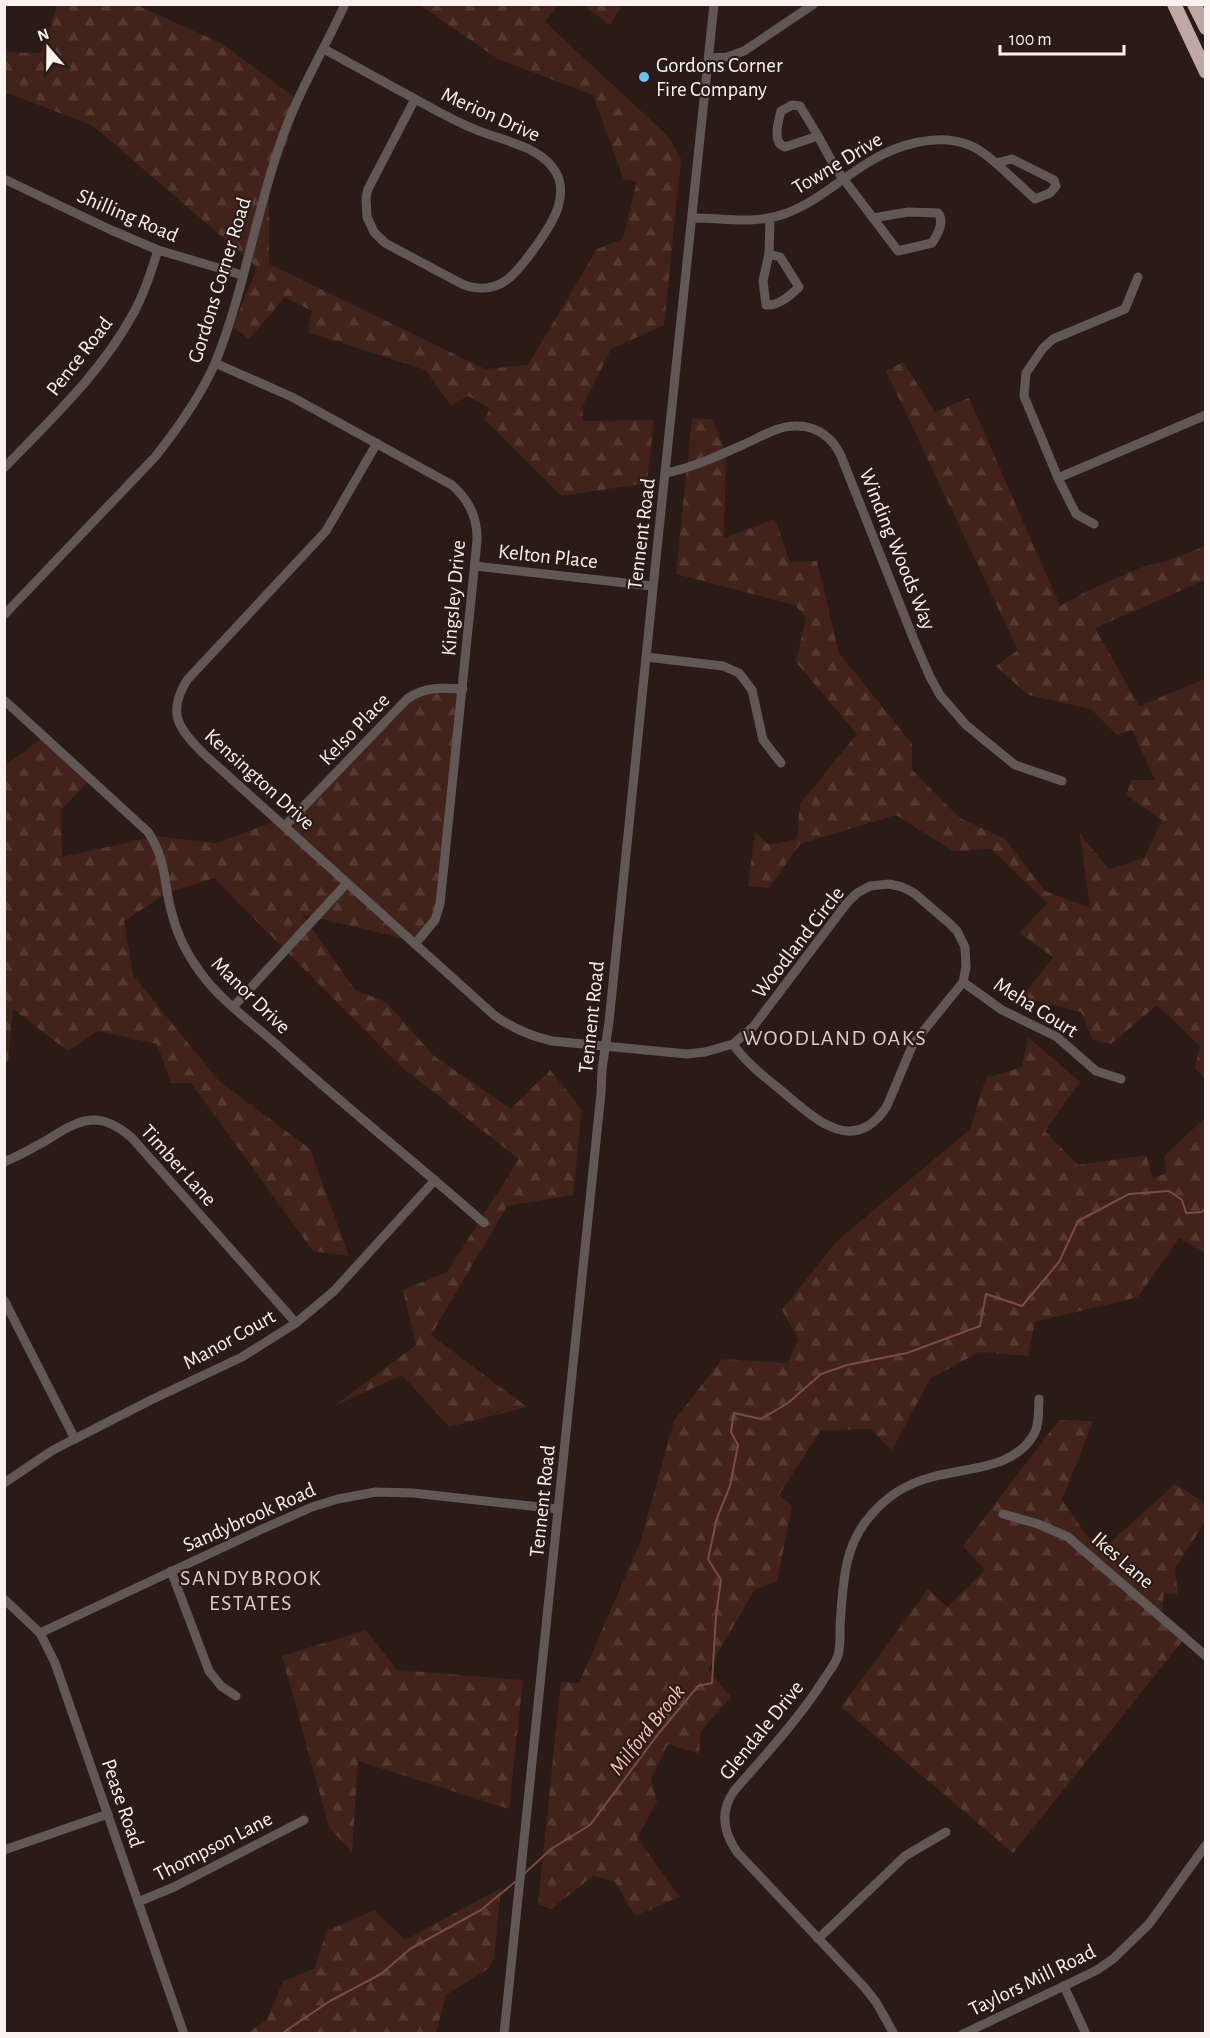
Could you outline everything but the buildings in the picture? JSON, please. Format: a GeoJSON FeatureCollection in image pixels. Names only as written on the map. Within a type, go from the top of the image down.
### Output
{"type":"FeatureCollection","features":[{"type":"Feature","properties":{"kind":"highway"},"geometry":{"type":"LineString","coordinates":[[1174,4],[1206,72]]}},
{"type":"Feature","properties":{"kind":"highway"},"geometry":{"type":"LineString","coordinates":[[1194,4],[1206,28]]}},
{"type":"Feature","properties":{"kind":"street","name":"Gordons Corner Road"},"geometry":{"type":"LineString","coordinates":[[4,615],[154,457],[186,416],[215,363],[282,138],[298,98],[345,4]]}},
{"type":"Feature","properties":{"kind":"street","name":"Tennent Road"},"geometry":{"type":"LineString","coordinates":[[504,2034],[586,1251],[652,585],[666,473],[714,4]]}},
{"type":"Feature","properties":{"kind":"street"},"geometry":{"type":"LineString","coordinates":[[709,58],[727,57],[744,51],[814,4]]}},
{"type":"Feature","properties":{"kind":"street","name":"Merion Drive"},"geometry":{"type":"LineString","coordinates":[[324,49],[469,127],[538,154],[556,172],[561,190],[557,210],[518,271],[501,284],[486,288],[474,288],[462,284],[385,243],[370,225],[365,208],[368,189],[415,99]]}},
{"type":"Feature","properties":{"kind":"street","name":"Towne Drive"},"geometry":{"type":"LineString","coordinates":[[792,105],[800,106],[818,136],[785,147],[781,146],[778,138],[781,111],[792,105]]}},
{"type":"Feature","properties":{"kind":"street"},"geometry":{"type":"LineString","coordinates":[[818,136],[844,179],[873,218],[898,251],[932,243],[942,221],[938,213],[908,212],[873,218]]}},
{"type":"Feature","properties":{"kind":"street","name":"Towne Drive"},"geometry":{"type":"LineString","coordinates":[[692,218],[736,221],[770,219],[803,206],[878,157],[902,147],[927,141],[962,142],[981,151],[1035,199],[1050,193],[1056,186],[1054,180],[1012,159],[996,163]]}},
{"type":"Feature","properties":{"kind":"street","name":"Shilling Road"},"geometry":{"type":"LineString","coordinates":[[4,179],[158,250],[242,275]]}},
{"type":"Feature","properties":{"kind":"street"},"geometry":{"type":"LineString","coordinates":[[769,254],[780,257],[799,287],[783,300],[766,305],[763,281],[769,254],[770,219]]}},
{"type":"Feature","properties":{"kind":"street","name":"Pence Road"},"geometry":{"type":"LineString","coordinates":[[4,468],[66,405],[118,339],[141,299],[158,250]]}},
{"type":"Feature","properties":{"kind":"street"},"geometry":{"type":"LineString","coordinates":[[1094,524],[1076,514],[1058,478],[1024,396],[1026,373],[1043,348],[1053,339],[1125,309],[1138,277]]}},
{"type":"Feature","properties":{"kind":"street","name":"Kingsley Drive"},"geometry":{"type":"LineString","coordinates":[[215,363],[283,393],[441,479],[461,493],[471,509],[476,525],[477,541],[440,904],[435,920],[415,944]]}},
{"type":"Feature","properties":{"kind":"street"},"geometry":{"type":"LineString","coordinates":[[1058,478],[1206,415]]}},
{"type":"Feature","properties":{"kind":"street","name":"Winding Woods Way"},"geometry":{"type":"LineString","coordinates":[[666,473],[696,465],[783,428],[809,427],[824,434],[835,445],[841,456],[914,640],[940,695],[966,725],[1015,765],[1062,781]]}},
{"type":"Feature","properties":{"kind":"street","name":"Kensington Drive"},"geometry":{"type":"LineString","coordinates":[[377,443],[326,531],[190,675],[179,692],[176,715],[182,730],[191,741],[494,1014],[519,1031],[552,1041],[605,1047]]}},
{"type":"Feature","properties":{"kind":"street","name":"Kelton Place"},"geometry":{"type":"LineString","coordinates":[[475,566],[652,585]]}},
{"type":"Feature","properties":{"kind":"street"},"geometry":{"type":"LineString","coordinates":[[646,657],[723,666],[739,673],[752,690],[763,740],[781,763]]}},
{"type":"Feature","properties":{"kind":"street","name":"Kelso Place"},"geometry":{"type":"LineString","coordinates":[[285,826],[407,699],[422,690],[433,688],[463,689]]}},
{"type":"Feature","properties":{"kind":"street","name":"Manor Drive"},"geometry":{"type":"LineString","coordinates":[[4,700],[148,832],[162,856],[170,908],[182,942],[200,973],[339,1101],[484,1223]]}},
{"type":"Feature","properties":{"kind":"street"},"geometry":{"type":"LineString","coordinates":[[234,1006],[347,882]]}},
{"type":"Feature","properties":{"kind":"street","name":"Woodland Circle"},"geometry":{"type":"LineString","coordinates":[[605,1047],[687,1054],[705,1052],[733,1044],[762,1018],[847,903],[857,893],[870,886],[889,884],[902,886],[914,893],[957,931],[965,947],[966,967],[963,982]]}},
{"type":"Feature","properties":{"kind":"street"},"geometry":{"type":"LineString","coordinates":[[733,1044],[743,1059],[816,1120],[836,1130],[860,1129],[882,1114],[890,1101],[913,1044],[963,982]]}},
{"type":"Feature","properties":{"kind":"street","name":"Meha Court"},"geometry":{"type":"LineString","coordinates":[[963,982],[1002,1010],[1057,1037],[1096,1071],[1121,1079]]}},
{"type":"Feature","properties":{"kind":"street","name":"Timber Lane"},"geometry":{"type":"LineString","coordinates":[[4,1162],[29,1151],[79,1121],[97,1119],[119,1127],[132,1138],[296,1323]]}},
{"type":"Feature","properties":{"kind":"street","name":"Manor Court"},"geometry":{"type":"LineString","coordinates":[[4,1483],[40,1458],[153,1399],[242,1357],[296,1323],[334,1291],[435,1180]]}},
{"type":"Feature","properties":{"kind":"street"},"geometry":{"type":"LineString","coordinates":[[4,1300],[75,1439]]}},
{"type":"Feature","properties":{"kind":"street","name":"Glendale Drive"},"geometry":{"type":"LineString","coordinates":[[894,2034],[876,2002],[731,1843],[724,1815],[729,1799],[806,1708],[837,1658],[846,1564],[855,1538],[870,1515],[892,1495],[917,1482],[996,1464],[1014,1456],[1026,1445],[1038,1425],[1039,1399]]}},
{"type":"Feature","properties":{"kind":"street","name":"Sandybrook Road"},"geometry":{"type":"LineString","coordinates":[[40,1633],[312,1507],[364,1493],[413,1493],[558,1509]]}},
{"type":"Feature","properties":{"kind":"street","name":"Ikes Lane"},"geometry":{"type":"LineString","coordinates":[[1003,1514],[1038,1524],[1068,1537],[1206,1656]]}},
{"type":"Feature","properties":{"kind":"street"},"geometry":{"type":"LineString","coordinates":[[171,1571],[209,1671],[221,1686],[236,1696]]}},
{"type":"Feature","properties":{"kind":"street","name":"Pease Road"},"geometry":{"type":"LineString","coordinates":[[4,1599],[40,1633],[55,1663],[184,2034]]}},
{"type":"Feature","properties":{"kind":"street"},"geometry":{"type":"LineString","coordinates":[[4,1851],[108,1814]]}},
{"type":"Feature","properties":{"kind":"street","name":"Thompson Lane"},"geometry":{"type":"LineString","coordinates":[[138,1902],[174,1887],[304,1820]]}},
{"type":"Feature","properties":{"kind":"street"},"geometry":{"type":"LineString","coordinates":[[818,1939],[905,1856],[946,1832]]}},
{"type":"Feature","properties":{"kind":"street","name":"Taylors Mill Road"},"geometry":{"type":"LineString","coordinates":[[963,2034],[1064,1986],[1113,1959],[1149,1924],[1206,1845]]}},
{"type":"Feature","properties":{"kind":"street"},"geometry":{"type":"LineString","coordinates":[[1064,1986],[1086,2034]]}},
{"type":"Feature","properties":{"kind":"green space"},"geometry":{"type":"Polygon","coordinates":[[[58,4],[136,5],[221,43],[301,102],[269,192],[269,264],[485,369],[528,365],[597,249],[623,239],[637,181],[624,180],[593,95],[498,59],[421,6],[423,4],[558,5],[545,22],[668,136],[681,159],[664,325],[611,349],[582,407],[583,421],[654,420],[647,483],[561,496],[485,420],[490,408],[468,396],[451,406],[426,370],[308,332],[312,311],[285,297],[249,339],[233,327],[257,267],[93,126],[5,92],[4,52],[41,53],[58,4]]]}},
{"type":"Feature","properties":{"kind":"green space"},"geometry":{"type":"Polygon","coordinates":[[[583,5],[622,5],[610,25],[583,5]]]}},
{"type":"Feature","properties":{"kind":"green space"},"geometry":{"type":"Polygon","coordinates":[[[903,362],[935,412],[969,398],[1060,606],[1087,591],[1142,567],[1169,560],[1205,546],[1205,580],[1095,628],[1139,706],[1205,679],[1205,1079],[1195,1068],[1200,1046],[1157,1005],[1111,1044],[1093,1040],[1081,1012],[1022,997],[1053,957],[1020,933],[1047,903],[991,849],[953,851],[896,815],[800,844],[769,888],[748,886],[755,832],[769,845],[797,839],[800,804],[857,734],[796,662],[806,617],[795,605],[676,574],[692,419],[712,419],[726,452],[724,538],[775,519],[790,562],[817,561],[839,653],[912,744],[912,770],[960,818],[1005,839],[1045,891],[1090,908],[1080,834],[1109,869],[1144,858],[1162,820],[1126,795],[1132,780],[1155,780],[1132,730],[1117,735],[1091,709],[1028,695],[996,666],[1018,650],[886,371],[903,362]]]}},
{"type":"Feature","properties":{"kind":"green space"},"geometry":{"type":"Polygon","coordinates":[[[464,683],[434,922],[417,942],[302,914],[355,990],[386,1002],[434,1056],[511,1109],[550,1070],[582,1110],[573,1195],[507,1206],[431,1335],[527,1407],[449,1427],[402,1375],[334,1406],[416,1345],[403,1290],[447,1272],[519,1159],[399,1065],[214,878],[169,892],[124,921],[133,975],[218,1080],[310,1149],[349,1256],[313,1251],[191,1083],[171,1083],[157,1044],[98,1031],[68,1051],[13,1009],[8,1061],[5,1064],[4,766],[48,734],[93,776],[61,810],[62,857],[156,836],[216,843],[284,818],[414,690],[464,683]]]}},
{"type":"Feature","properties":{"kind":"green space"},"geometry":{"type":"Polygon","coordinates":[[[1028,1037],[1080,1082],[1045,1131],[1078,1165],[1146,1155],[1153,1178],[1166,1173],[1164,1156],[1205,1118],[1205,1253],[1179,1238],[1138,1297],[1035,1322],[1028,1356],[979,1352],[930,1379],[892,1450],[870,1429],[821,1430],[779,1495],[792,1506],[777,1582],[755,1589],[708,1670],[731,1697],[701,1731],[699,1754],[668,1744],[651,1779],[657,1802],[637,1838],[680,1897],[635,1916],[615,1882],[593,1876],[551,1909],[538,1904],[561,1682],[579,1683],[640,1543],[674,1421],[722,1359],[788,1363],[798,1339],[782,1310],[836,1242],[970,1129],[986,1078],[1022,1067],[1028,1037]]]}},
{"type":"Feature","properties":{"kind":"green space"},"geometry":{"type":"Polygon","coordinates":[[[1059,1420],[1093,1421],[1062,1500],[1092,1543],[1104,1548],[1175,1484],[1205,1503],[1205,1522],[1175,1568],[1178,1595],[1164,1593],[1162,1613],[1188,1634],[1013,1853],[841,1707],[928,1589],[947,1607],[985,1570],[963,1546],[1059,1420]]]}},
{"type":"Feature","properties":{"kind":"green space"},"geometry":{"type":"Polygon","coordinates":[[[366,1630],[397,1670],[523,1680],[509,1809],[358,1761],[352,1852],[329,1827],[282,1656],[366,1630]]]}},
{"type":"Feature","properties":{"kind":"green space"},"geometry":{"type":"Polygon","coordinates":[[[501,1888],[494,1958],[489,1968],[446,1995],[436,2033],[247,2033],[267,2020],[283,1981],[314,1969],[327,1931],[374,1910],[405,1940],[501,1888]]]}},
{"type":"Feature","properties":{"kind":"waterway","name":"Milford Brook"},"geometry":{"type":"LineString","coordinates":[[524,1874],[551,1849],[590,1825],[659,1733],[698,1686],[712,1683],[716,1615],[721,1580],[708,1559],[717,1518],[730,1486],[738,1445],[731,1432],[734,1413],[761,1419],[788,1403],[821,1374],[847,1365],[907,1353],[980,1326],[986,1294],[1022,1306],[1059,1262],[1078,1221],[1129,1194],[1169,1191],[1182,1200],[1186,1213],[1202,1212],[1206,1206]]}},
{"type":"Feature","properties":{"kind":"waterway","name":"Milford Brook"},"geometry":{"type":"LineString","coordinates":[[281,2034],[330,2001],[381,1974],[410,1949],[481,1910],[515,1882]]}},
{"type":"Feature","properties":{"kind":"place","name":"Gordons Corner Fire Company"},"geometry":{"type":"Point","coordinates":[644,77]}},
{"type":"Feature","properties":{"kind":"district","name":"WOODLAND OAKS"},"geometry":{"type":"Point","coordinates":[835,1037]}},
{"type":"Feature","properties":{"kind":"district","name":"SANDYBROOK ESTATES"},"geometry":{"type":"Point","coordinates":[251,1590]}}]}
